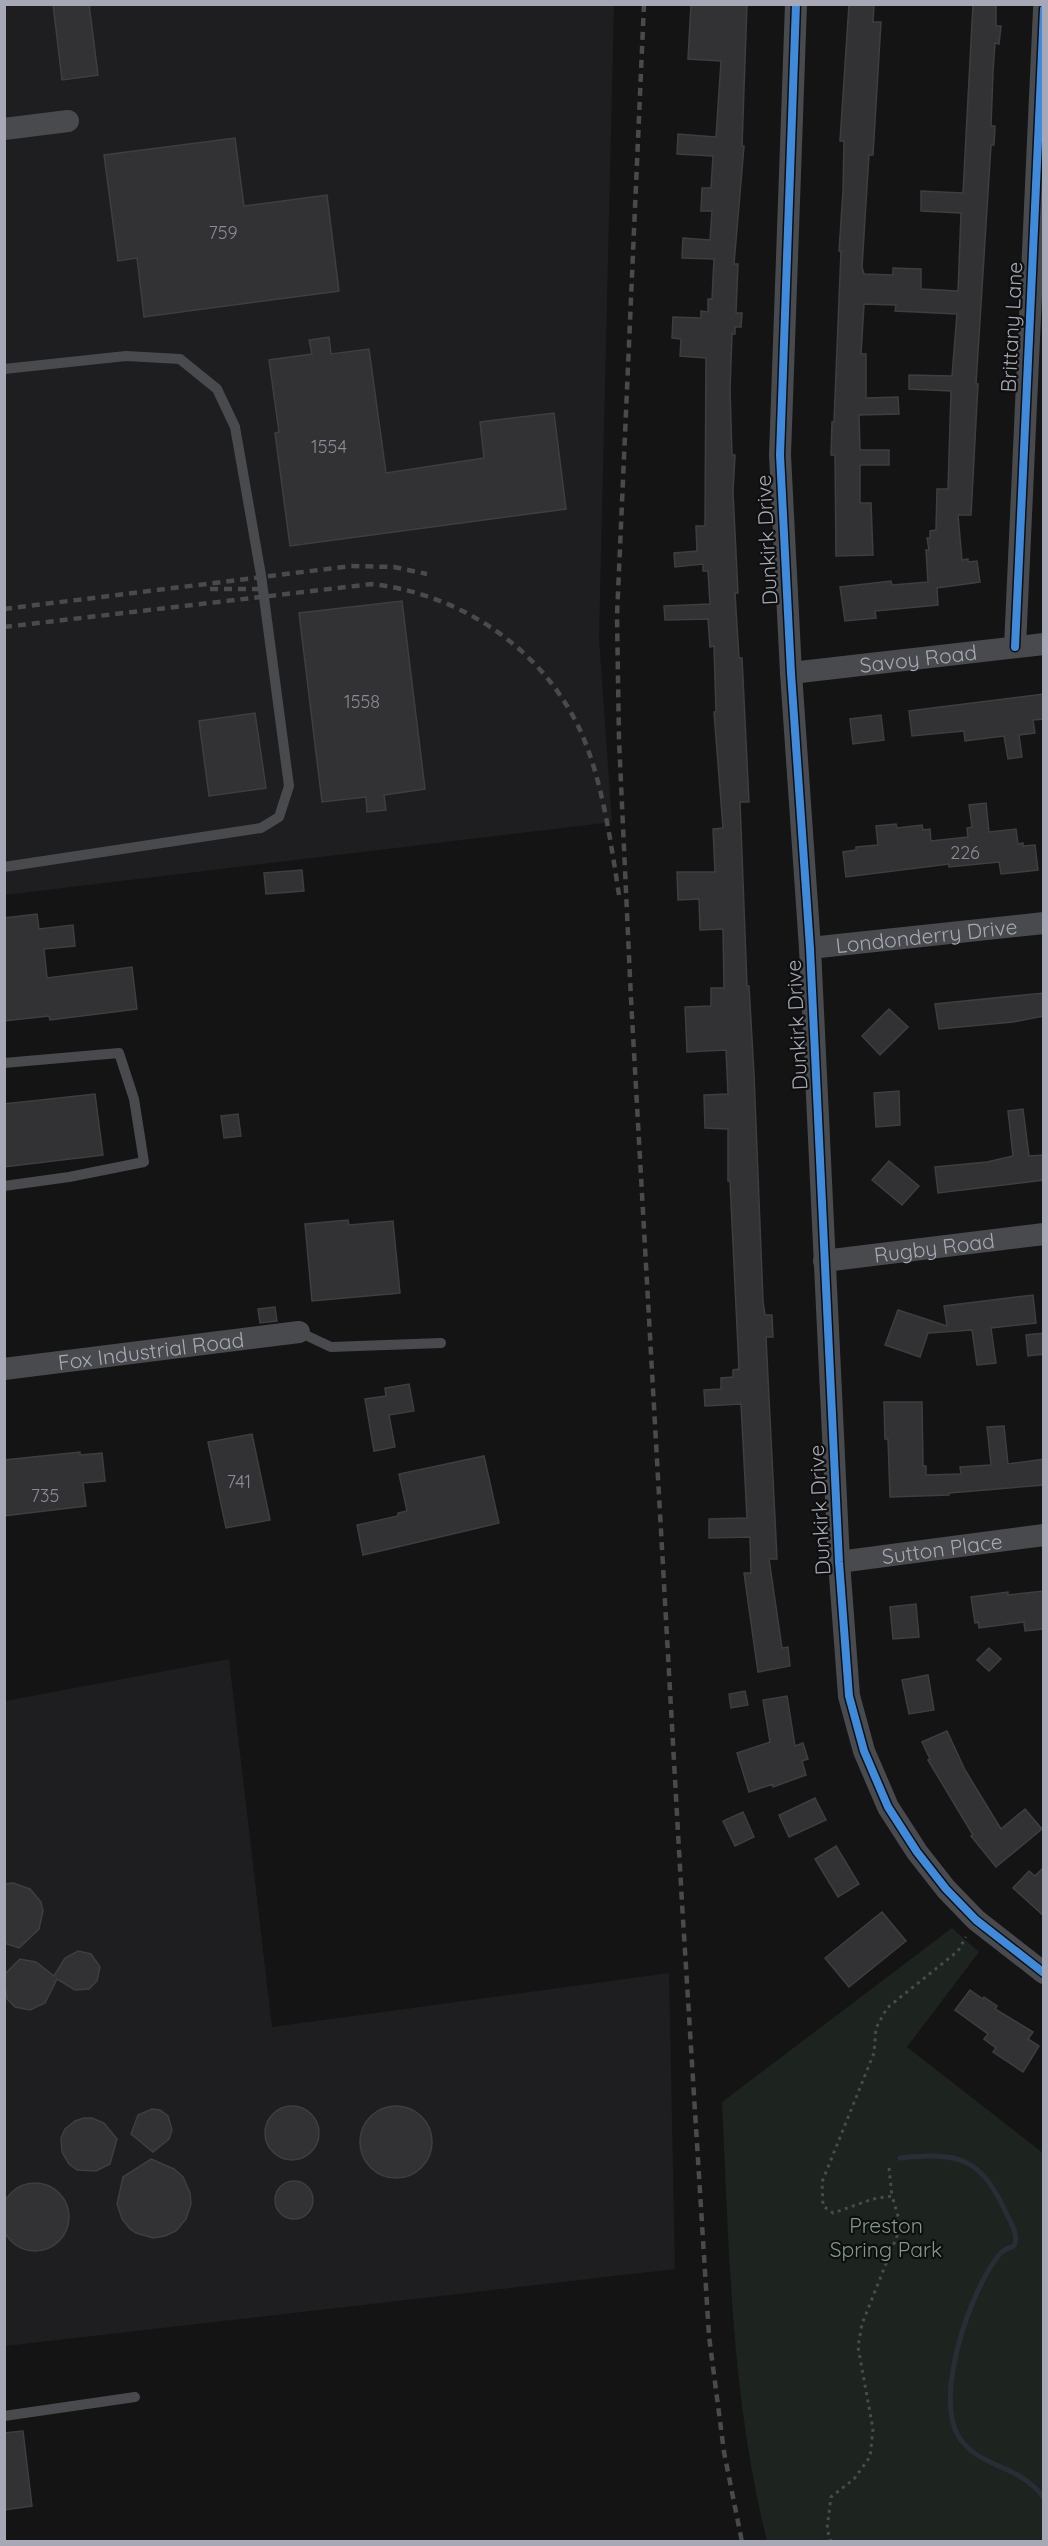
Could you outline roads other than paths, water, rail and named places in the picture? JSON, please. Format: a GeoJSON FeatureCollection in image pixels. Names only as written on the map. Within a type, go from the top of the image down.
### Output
{"type":"FeatureCollection","features":[{"type":"Feature","properties":{"kind":"street","name":"Dunkirk Drive"},"geometry":{"type":"LineString","coordinates":[[796,4],[780,455],[791,674],[810,948],[839,1562],[849,1696],[864,1751],[888,1807],[917,1852],[946,1889],[976,1920],[1044,1973]]}},
{"type":"Feature","properties":{"kind":"street","name":"Brittany Lane"},"geometry":{"type":"LineString","coordinates":[[1015,647],[1044,9]]}},
{"type":"Feature","properties":{"kind":"street"},"geometry":{"type":"LineString","coordinates":[[4,129],[68,122]]}},
{"type":"Feature","properties":{"kind":"street","name":"Savoy Road"},"geometry":{"type":"LineString","coordinates":[[791,674],[1044,644]]}},
{"type":"Feature","properties":{"kind":"street","name":"Londonderry Drive"},"geometry":{"type":"LineString","coordinates":[[810,948],[1044,923]]}},
{"type":"Feature","properties":{"kind":"street","name":"Rugby Road"},"geometry":{"type":"LineString","coordinates":[[824,1260],[1044,1234]]}},
{"type":"Feature","properties":{"kind":"street","name":"Fox Industrial Road"},"geometry":{"type":"LineString","coordinates":[[4,1369],[298,1332]]}},
{"type":"Feature","properties":{"kind":"street","name":"Sutton Place"},"geometry":{"type":"LineString","coordinates":[[839,1562],[1044,1535]]}},
{"type":"Feature","properties":{"kind":"lane"},"geometry":{"type":"LineString","coordinates":[[4,369],[126,356],[180,358],[217,389],[235,427],[237,438],[261,575],[289,786],[279,817],[261,828],[4,867]]}},
{"type":"Feature","properties":{"kind":"lane"},"geometry":{"type":"LineString","coordinates":[[4,1063],[119,1053],[134,1099],[144,1162],[69,1177],[4,1186]]}},
{"type":"Feature","properties":{"kind":"lane"},"geometry":{"type":"LineString","coordinates":[[298,1332],[331,1347],[441,1343]]}},
{"type":"Feature","properties":{"kind":"lane"},"geometry":{"type":"LineString","coordinates":[[4,2416],[135,2397]]}},
{"type":"Feature","properties":{"kind":"waterway"},"geometry":{"type":"LineString","coordinates":[[900,2158],[938,2156],[966,2162],[988,2181],[1013,2227],[1016,2238],[1014,2246],[1000,2253],[988,2271],[967,2317],[953,2371],[950,2396],[952,2419],[959,2437],[967,2447],[977,2455],[1023,2478],[1044,2498]]}},
{"type":"Feature","properties":{"kind":"railway"},"geometry":{"type":"LineString","coordinates":[[644,4],[617,616],[619,740],[631,999],[709,2336],[724,2452],[742,2542]]}},
{"type":"Feature","properties":{"kind":"railway"},"geometry":{"type":"LineString","coordinates":[[4,609],[351,566],[394,567],[427,574]]}},
{"type":"Feature","properties":{"kind":"railway"},"geometry":{"type":"LineString","coordinates":[[4,627],[372,584],[405,590],[466,613],[495,630],[521,650],[544,674],[564,701],[580,730],[588,749],[605,811],[619,895]]}},
{"type":"Feature","properties":{"kind":"railway"},"geometry":{"type":"LineString","coordinates":[[210,589],[261,589]]}},
{"type":"Feature","properties":{"kind":"park label","name":"Preston Spring Park"},"geometry":{"type":"Point","coordinates":[886,2237]}}]}
